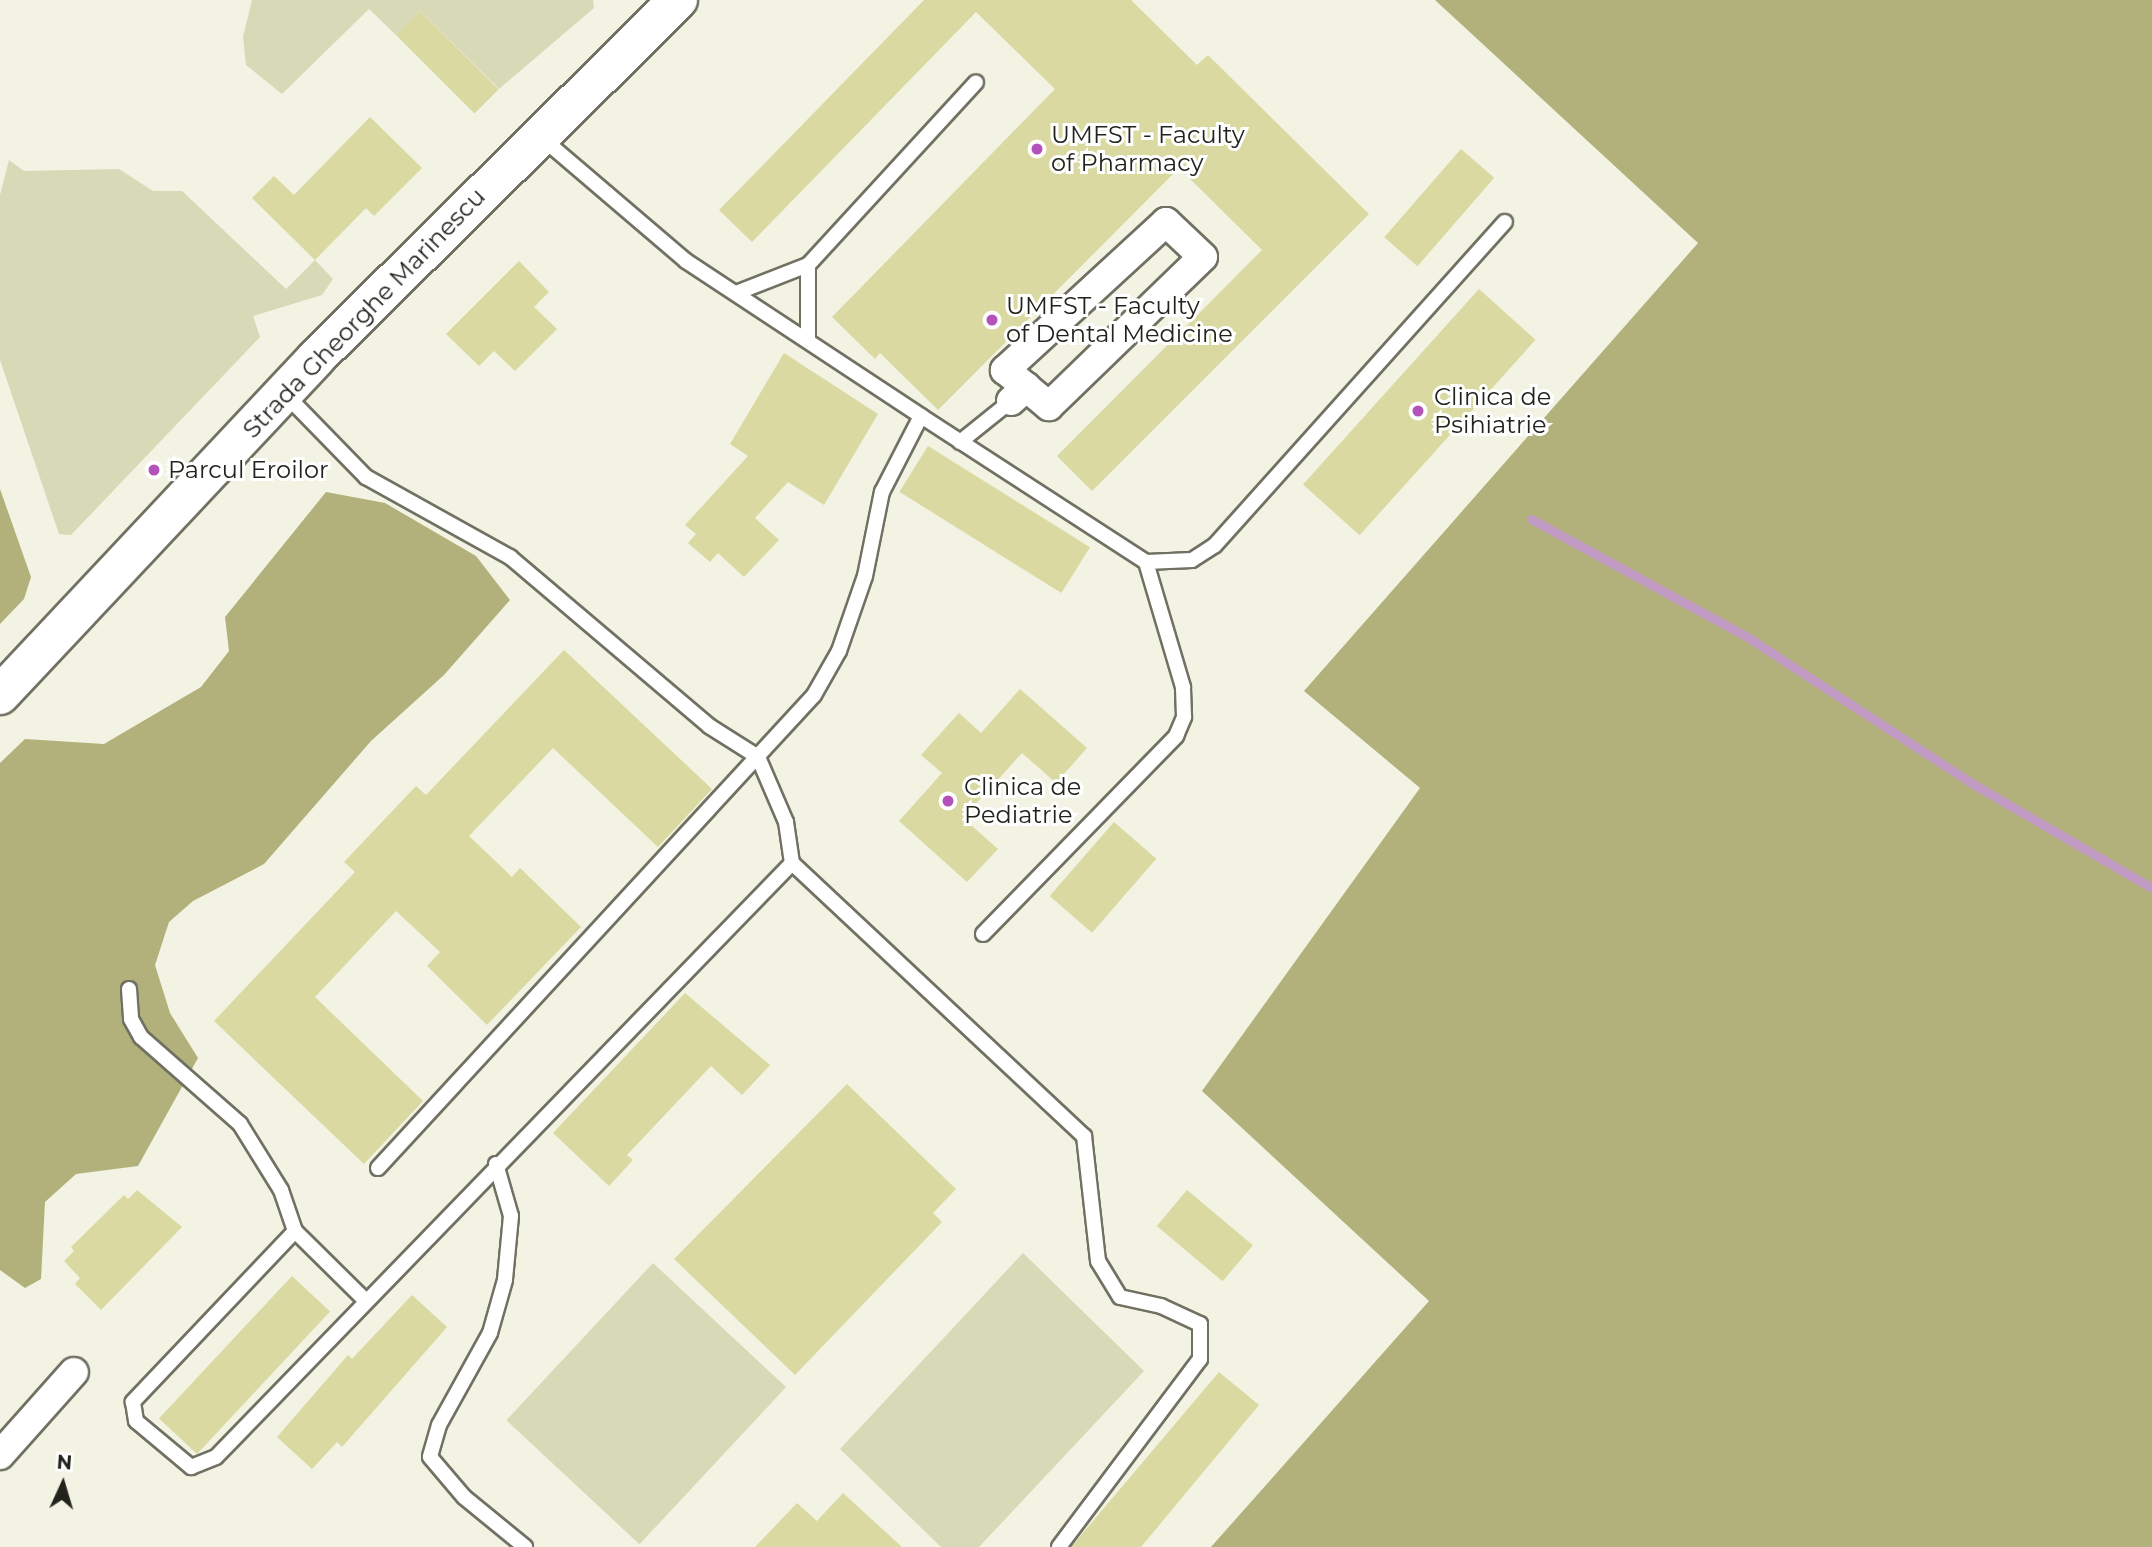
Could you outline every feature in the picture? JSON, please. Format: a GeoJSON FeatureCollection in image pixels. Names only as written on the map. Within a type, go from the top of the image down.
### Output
{"type":"FeatureCollection","features":[{"type":"Feature","properties":{"kind":"main road","name":"Strada Gheorghe Marinescu"},"geometry":{"type":"LineString","coordinates":[[0,695],[284,393],[678,0]]}},
{"type":"Feature","properties":{"kind":"street"},"geometry":{"type":"LineString","coordinates":[[1166,222],[1203,257],[1049,406],[1019,394],[1005,370],[1166,222]]}},
{"type":"Feature","properties":{"kind":"street"},"geometry":{"type":"LineString","coordinates":[[0,1455],[74,1372]]}},
{"type":"Feature","properties":{"kind":"lane"},"geometry":{"type":"LineString","coordinates":[[736,293],[808,265],[976,82]]}},
{"type":"Feature","properties":{"kind":"lane"},"geometry":{"type":"LineString","coordinates":[[539,136],[686,261],[1146,562],[1192,560],[1215,545],[1505,222]]}},
{"type":"Feature","properties":{"kind":"lane"},"geometry":{"type":"LineString","coordinates":[[808,265],[808,340]]}},
{"type":"Feature","properties":{"kind":"lane"},"geometry":{"type":"LineString","coordinates":[[284,393],[366,477],[510,557],[709,726],[758,757],[786,822],[792,863],[1084,1136],[1098,1261],[1120,1297],[1161,1306],[1200,1324],[1200,1359],[1059,1547]]}},
{"type":"Feature","properties":{"kind":"lane"},"geometry":{"type":"LineString","coordinates":[[960,442],[1019,394]]}},
{"type":"Feature","properties":{"kind":"lane"},"geometry":{"type":"LineString","coordinates":[[378,1168],[814,695],[839,651],[865,576],[882,492],[921,416]]}},
{"type":"Feature","properties":{"kind":"lane"},"geometry":{"type":"LineString","coordinates":[[983,934],[1176,736],[1184,717],[1183,687],[1146,562]]}},
{"type":"Feature","properties":{"kind":"lane"},"geometry":{"type":"LineString","coordinates":[[295,1231],[138,1392],[132,1411],[136,1421],[180,1460],[203,1466],[792,863]]}},
{"type":"Feature","properties":{"kind":"lane"},"geometry":{"type":"LineString","coordinates":[[129,989],[131,1019],[141,1037],[256,1143],[295,1231],[366,1301]]}},
{"type":"Feature","properties":{"kind":"lane"},"geometry":{"type":"LineString","coordinates":[[496,1164],[511,1216],[505,1280],[490,1333],[439,1425],[429,1457],[464,1497],[525,1547]]}},
{"type":"Feature","properties":{"kind":"green space"},"geometry":{"type":"Polygon","coordinates":[[[252,0],[593,0],[594,8],[499,89],[420,11],[396,35],[369,9],[282,94],[246,65],[243,37],[252,0]]]}},
{"type":"Feature","properties":{"kind":"green space"},"geometry":{"type":"Polygon","coordinates":[[[9,160],[24,171],[119,169],[153,191],[182,191],[286,289],[315,260],[333,279],[322,295],[253,316],[260,337],[71,535],[59,534],[0,360],[0,195],[9,160]]]}},
{"type":"Feature","properties":{"kind":"green space"},"geometry":{"type":"Polygon","coordinates":[[[1023,1253],[1144,1371],[979,1547],[941,1547],[840,1449],[1023,1253]]]}},
{"type":"Feature","properties":{"kind":"green space"},"geometry":{"type":"Polygon","coordinates":[[[653,1263],[786,1387],[639,1544],[506,1420],[653,1263]]]}},
{"type":"Feature","properties":{"kind":"shaded area"},"geometry":{"type":"Polygon","coordinates":[[[1435,0],[2152,0],[2152,1547],[1211,1547],[1429,1301],[1202,1091],[1420,788],[1304,691],[1698,243],[1435,0]]]}},
{"type":"Feature","properties":{"kind":"shaded area"},"geometry":{"type":"Polygon","coordinates":[[[0,489],[31,577],[24,599],[0,624],[0,489]]]}},
{"type":"Feature","properties":{"kind":"shaded area"},"geometry":{"type":"Polygon","coordinates":[[[326,492],[385,503],[476,556],[510,600],[444,675],[371,741],[264,864],[193,901],[169,922],[155,965],[170,1013],[198,1058],[138,1166],[76,1174],[45,1202],[41,1279],[25,1288],[0,1270],[0,763],[25,739],[104,744],[201,687],[229,651],[225,617],[326,492]]]}},
{"type":"Feature","properties":{"kind":"building"},"geometry":{"type":"Polygon","coordinates":[[[924,0],[1131,0],[1197,65],[1208,55],[1369,214],[1092,491],[1057,456],[1262,250],[1179,168],[938,410],[880,353],[875,359],[832,317],[1055,89],[976,12],[752,242],[719,210],[924,0]]]}},
{"type":"Feature","properties":{"kind":"building"},"geometry":{"type":"Polygon","coordinates":[[[420,11],[498,89],[474,114],[396,35],[420,11]]]}},
{"type":"Feature","properties":{"kind":"building"},"geometry":{"type":"Polygon","coordinates":[[[370,117],[422,168],[374,216],[366,208],[315,260],[252,198],[274,176],[294,195],[370,117]]]}},
{"type":"Feature","properties":{"kind":"building"},"geometry":{"type":"Polygon","coordinates":[[[1461,149],[1494,178],[1417,266],[1384,237],[1461,149]]]}},
{"type":"Feature","properties":{"kind":"building"},"geometry":{"type":"Polygon","coordinates":[[[519,261],[549,292],[534,307],[557,329],[515,371],[494,351],[479,366],[446,334],[519,261]]]}},
{"type":"Feature","properties":{"kind":"building","name":"Clinica de Psihiatrie"},"geometry":{"type":"Polygon","coordinates":[[[1479,289],[1535,340],[1359,535],[1303,484],[1479,289]]]}},
{"type":"Feature","properties":{"kind":"building"},"geometry":{"type":"Polygon","coordinates":[[[784,353],[878,414],[824,505],[788,482],[755,518],[779,540],[744,577],[718,553],[710,562],[688,543],[696,534],[685,525],[748,456],[730,444],[784,353]]]}},
{"type":"Feature","properties":{"kind":"building"},"geometry":{"type":"Polygon","coordinates":[[[928,446],[1090,547],[1061,593],[899,492],[928,446]]]}},
{"type":"Feature","properties":{"kind":"building"},"geometry":{"type":"Polygon","coordinates":[[[564,650],[712,789],[658,847],[553,748],[469,836],[512,877],[520,868],[581,927],[487,1025],[427,966],[440,952],[396,911],[315,997],[423,1101],[364,1164],[214,1021],[355,872],[344,862],[416,786],[426,795],[564,650]]]}},
{"type":"Feature","properties":{"kind":"building","name":"Clinica de Pediatrie"},"geometry":{"type":"Polygon","coordinates":[[[1020,689],[1087,748],[1056,783],[1022,753],[963,818],[998,849],[967,882],[899,821],[942,773],[921,755],[959,713],[981,733],[1020,689]]]}},
{"type":"Feature","properties":{"kind":"building"},"geometry":{"type":"Polygon","coordinates":[[[1114,822],[1156,859],[1092,933],[1050,896],[1114,822]]]}},
{"type":"Feature","properties":{"kind":"building"},"geometry":{"type":"Polygon","coordinates":[[[685,993],[770,1065],[742,1095],[711,1066],[627,1155],[633,1160],[609,1186],[553,1133],[685,993]]]}},
{"type":"Feature","properties":{"kind":"building"},"geometry":{"type":"Polygon","coordinates":[[[847,1084],[956,1189],[933,1213],[942,1222],[795,1375],[674,1259],[847,1084]]]}},
{"type":"Feature","properties":{"kind":"building"},"geometry":{"type":"Polygon","coordinates":[[[137,1190],[182,1227],[101,1310],[75,1284],[80,1278],[64,1261],[74,1251],[71,1247],[124,1195],[128,1199],[137,1190]]]}},
{"type":"Feature","properties":{"kind":"building"},"geometry":{"type":"Polygon","coordinates":[[[1187,1190],[1253,1245],[1223,1281],[1157,1226],[1187,1190]]]}},
{"type":"Feature","properties":{"kind":"building"},"geometry":{"type":"Polygon","coordinates":[[[292,1276],[330,1311],[197,1454],[159,1419],[292,1276]]]}},
{"type":"Feature","properties":{"kind":"building"},"geometry":{"type":"Polygon","coordinates":[[[412,1295],[447,1327],[342,1447],[337,1442],[312,1469],[277,1437],[348,1355],[352,1359],[412,1295]]]}},
{"type":"Feature","properties":{"kind":"building"},"geometry":{"type":"Polygon","coordinates":[[[1219,1372],[1259,1405],[1141,1547],[1071,1547],[1219,1372]]]}},
{"type":"Feature","properties":{"kind":"building"},"geometry":{"type":"Polygon","coordinates":[[[843,1493],[902,1547],[755,1547],[797,1503],[817,1521],[843,1493]]]}},
{"type":"Feature","properties":{"kind":"waterway"},"geometry":{"type":"LineString","coordinates":[[1531,519],[1749,638],[1968,781],[2152,888]]}},
{"type":"Feature","properties":{"kind":"place","name":"UMFST - Faculty of Pharmacy"},"geometry":{"type":"Point","coordinates":[1037,149]}},
{"type":"Feature","properties":{"kind":"place","name":"UMFST - Faculty of Dental Medicine"},"geometry":{"type":"Point","coordinates":[992,320]}},
{"type":"Feature","properties":{"kind":"place","name":"Clinica de Psihiatrie"},"geometry":{"type":"Point","coordinates":[1418,411]}},
{"type":"Feature","properties":{"kind":"place","name":"Parcul Eroilor"},"geometry":{"type":"Point","coordinates":[154,470]}},
{"type":"Feature","properties":{"kind":"place","name":"Clinica de Pediatrie"},"geometry":{"type":"Point","coordinates":[948,801]}}]}
